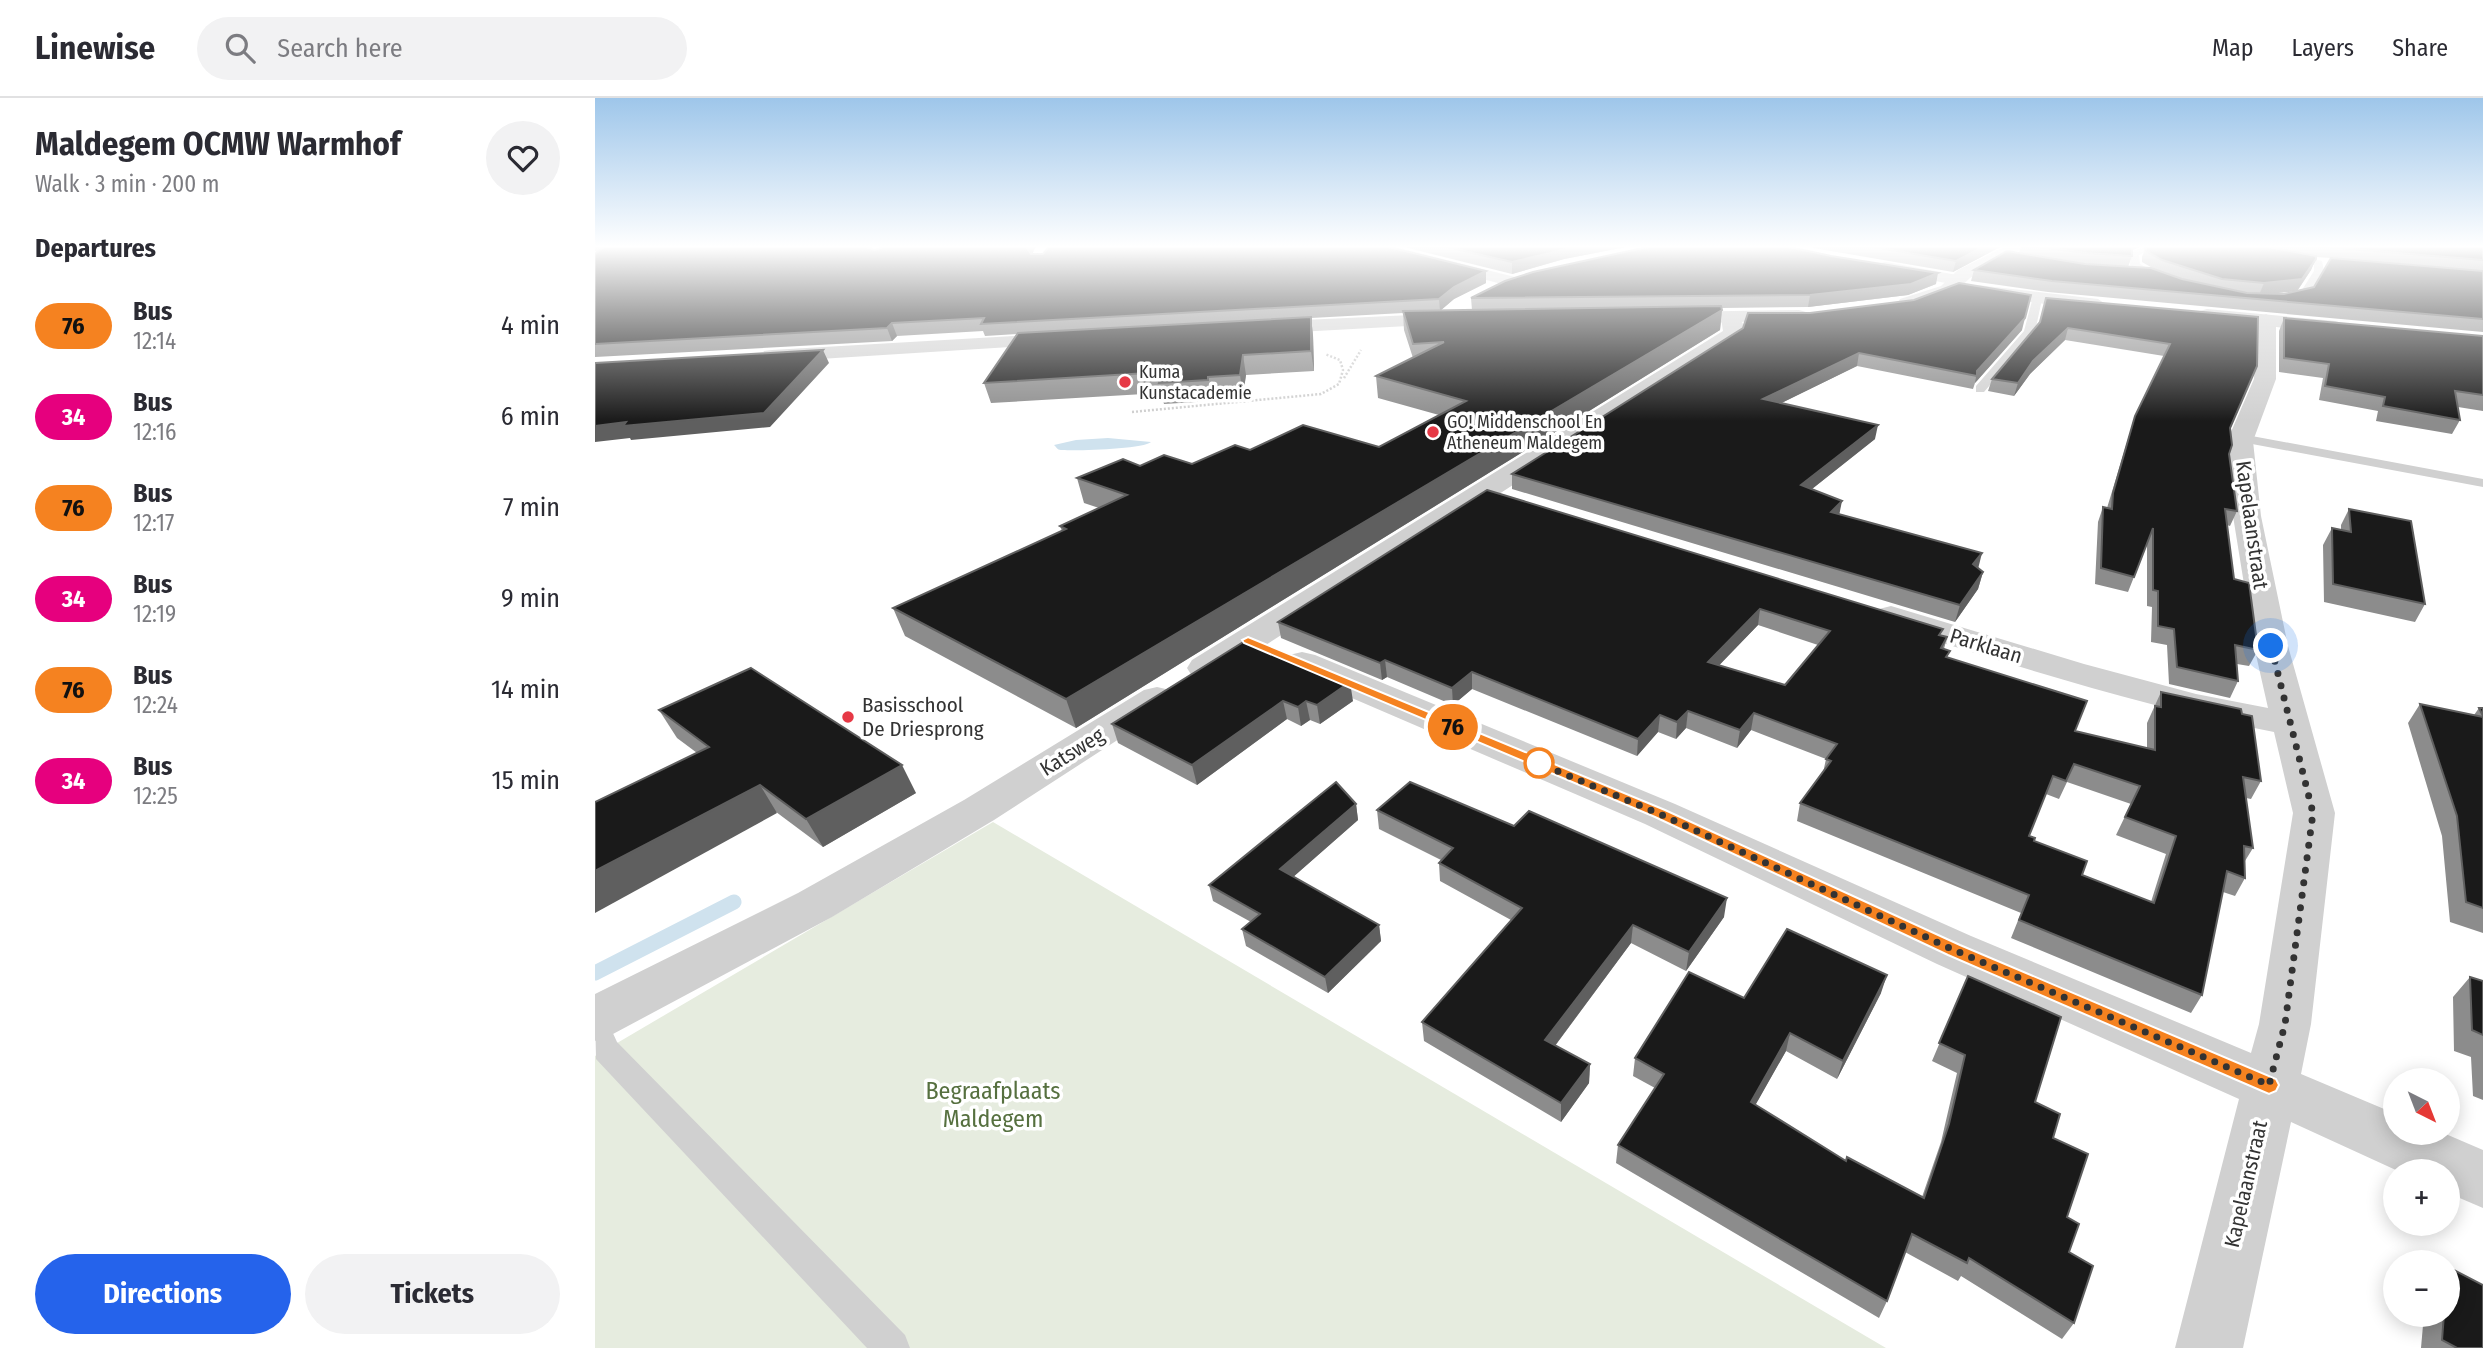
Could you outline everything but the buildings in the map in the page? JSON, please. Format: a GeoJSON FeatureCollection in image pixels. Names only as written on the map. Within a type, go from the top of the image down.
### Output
{"type":"FeatureCollection","features":[{"type":"Feature","properties":{"kind":"street"},"geometry":{"type":"LineString","coordinates":[[1448,319],[1453,308],[1461,304]]}},
{"type":"Feature","properties":{"kind":"street"},"geometry":{"type":"LineString","coordinates":[[1889,306],[1896,304]]}},
{"type":"Feature","properties":{"kind":"street"},"geometry":{"type":"LineString","coordinates":[[2090,304],[2116,307]]}},
{"type":"Feature","properties":{"kind":"street"},"geometry":{"type":"LineString","coordinates":[[2185,313],[2271,310],[2300,323],[2352,328]]}},
{"type":"Feature","properties":{"kind":"street","name":"Kapelaanstraat"},"geometry":{"type":"LineString","coordinates":[[2209,1348],[2285,1024],[2313,813],[2271,646],[2249,529],[2241,438],[2265,379],[2271,310]]}},
{"type":"Feature","properties":{"kind":"street"},"geometry":{"type":"LineString","coordinates":[[1645,318],[1820,314]]}},
{"type":"Feature","properties":{"kind":"street"},"geometry":{"type":"LineString","coordinates":[[1243,329],[1479,318]]}},
{"type":"Feature","properties":{"kind":"street","name":"Katsweg"},"geometry":{"type":"LineString","coordinates":[[595,1019],[815,905],[979,810],[1733,334],[1731,318]]}},
{"type":"Feature","properties":{"kind":"street"},"geometry":{"type":"LineString","coordinates":[[757,357],[1084,338]]}},
{"type":"Feature","properties":{"kind":"street"},"geometry":{"type":"LineString","coordinates":[[1484,492],[1520,502]]}},
{"type":"Feature","properties":{"kind":"street","name":"Parklaan"},"geometry":{"type":"LineString","coordinates":[[1860,607],[2156,695],[2291,724]]}},
{"type":"Feature","properties":{"kind":"street"},"geometry":{"type":"LineString","coordinates":[[1248,640],[1660,814],[1954,950],[2483,1179]]}},
{"type":"Feature","properties":{"kind":"lane"},"geometry":{"type":"LineString","coordinates":[[1980,390],[2028,332],[2036,304]]}},
{"type":"Feature","properties":{"kind":"lane"},"geometry":{"type":"LineString","coordinates":[[2271,310],[2283,304]]}},
{"type":"Feature","properties":{"kind":"lane"},"geometry":{"type":"LineString","coordinates":[[2241,438],[2483,483]]}},
{"type":"Feature","properties":{"kind":"lane"},"geometry":{"type":"LineString","coordinates":[[595,1025],[606,1050],[892,1348]]}},
{"type":"Feature","properties":{"kind":"path"},"geometry":{"type":"LineString","coordinates":[[1132,412],[1321,394],[1339,384],[1343,365],[1340,360],[1320,354]]}},
{"type":"Feature","properties":{"kind":"green space","name":"Begraafplaats Maldegem"},"geometry":{"type":"Polygon","coordinates":[[[993,822],[1886,1348],[595,1348],[595,1056],[993,822]]]}},
{"type":"Feature","properties":{"kind":"water"},"geometry":{"type":"Polygon","coordinates":[[[1108,438],[1151,442],[1095,450],[1061,450],[1054,445],[1076,440],[1108,438]]]}},
{"type":"Feature","properties":{"kind":"waterway"},"geometry":{"type":"LineString","coordinates":[[595,973],[734,902]]}},
{"type":"Feature","properties":{"kind":"bus line","name":"76"},"geometry":{"type":"LineString","coordinates":[[1248,640],[1660,814],[1954,950],[2269,1085]]}},
{"type":"Feature","properties":{"kind":"place","name":"Kuma Kunstacademie"},"geometry":{"type":"Point","coordinates":[1125,382]}},
{"type":"Feature","properties":{"kind":"place","name":"GO! Middenschool En Atheneum Maldegem"},"geometry":{"type":"Point","coordinates":[1433,432]}},
{"type":"Feature","properties":{"kind":"place","name":"Basisschool De Driesprong"},"geometry":{"type":"Point","coordinates":[848,717]}},
{"type":"Feature","properties":{"kind":"route"},"geometry":{"type":"LineString","coordinates":[[1539,763],[1531,760],[1660,814],[1954,950],[2269,1085],[2285,1024],[2313,813],[2271,646]]}}]}
